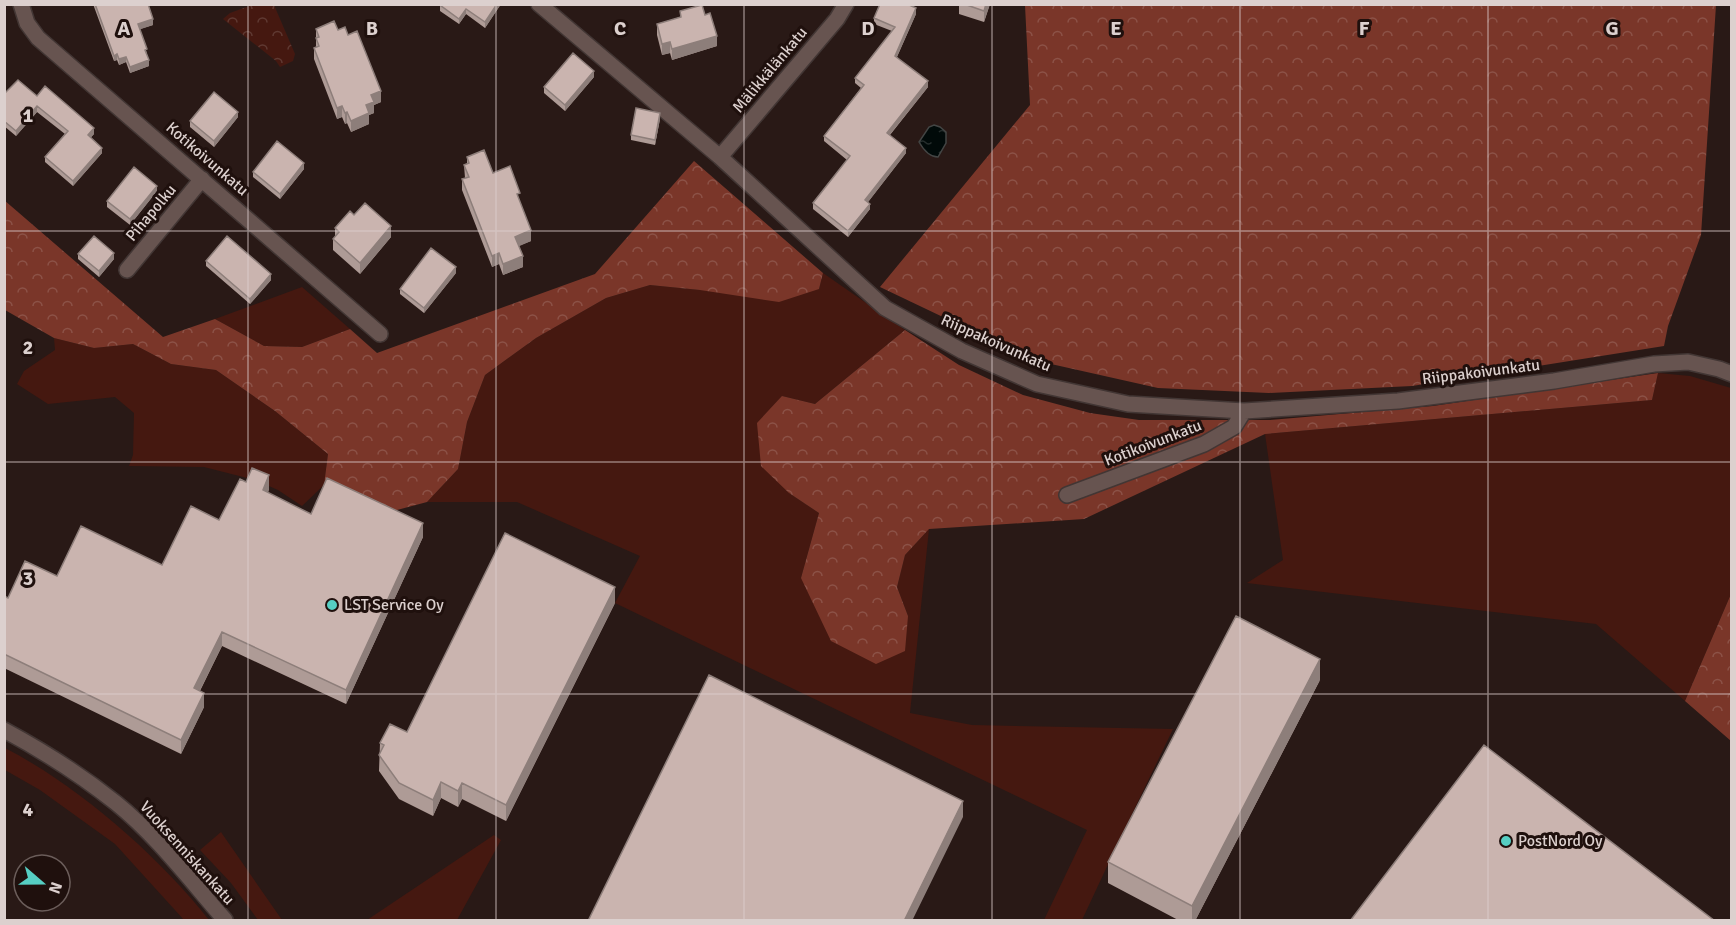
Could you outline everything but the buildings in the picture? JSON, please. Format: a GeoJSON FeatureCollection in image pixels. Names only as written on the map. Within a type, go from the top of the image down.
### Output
{"type":"FeatureCollection","features":[{"type":"Feature","properties":{"kind":"street","name":"Kotikoivunkatu"},"geometry":{"type":"LineString","coordinates":[[21,4],[27,23],[38,38],[380,334]]}},
{"type":"Feature","properties":{"kind":"street","name":"Riippakoivunkatu"},"geometry":{"type":"LineString","coordinates":[[539,4],[720,157],[885,308],[962,351],[1037,384],[1128,404],[1244,411],[1398,401],[1554,381],[1654,364],[1688,362],[1731,374]]}},
{"type":"Feature","properties":{"kind":"street","name":"Mälikkälänkatu"},"geometry":{"type":"LineString","coordinates":[[720,157],[837,20],[846,4]]}},
{"type":"Feature","properties":{"kind":"street","name":"Pihapolku"},"geometry":{"type":"LineString","coordinates":[[127,270],[202,179]]}},
{"type":"Feature","properties":{"kind":"street","name":"Kotikoivunkatu"},"geometry":{"type":"LineString","coordinates":[[1067,495],[1204,444],[1234,427],[1244,411]]}},
{"type":"Feature","properties":{"kind":"street","name":"Vuoksenniskankatu"},"geometry":{"type":"LineString","coordinates":[[4,730],[38,748],[116,803],[164,850],[225,921]]}},
{"type":"Feature","properties":{"kind":"green space"},"geometry":{"type":"Polygon","coordinates":[[[252,5],[274,5],[295,54],[293,61],[280,67],[276,61],[223,19],[230,13],[252,5]]]}},
{"type":"Feature","properties":{"kind":"green space"},"geometry":{"type":"Polygon","coordinates":[[[1025,5],[1716,5],[1701,235],[1668,326],[1664,346],[1412,386],[1269,393],[1158,388],[1051,364],[986,343],[945,318],[880,287],[1030,105],[1025,5]]]}},
{"type":"Feature","properties":{"kind":"green space"},"geometry":{"type":"Polygon","coordinates":[[[694,161],[823,273],[819,289],[779,302],[650,285],[606,298],[536,338],[485,375],[467,422],[458,469],[427,502],[382,514],[324,485],[328,454],[275,411],[216,370],[171,364],[133,344],[94,348],[54,338],[5,310],[4,200],[163,337],[215,319],[264,346],[302,347],[350,329],[377,353],[595,274],[694,161]]]}},
{"type":"Feature","properties":{"kind":"green space"},"geometry":{"type":"Polygon","coordinates":[[[823,273],[905,330],[815,404],[782,396],[789,493],[819,513],[801,578],[908,616],[897,587],[905,555],[929,529],[910,713],[972,725],[1173,729],[1082,920],[1044,920],[1087,830],[615,603],[640,556],[517,502],[427,502],[458,469],[467,422],[485,375],[536,338],[606,298],[650,285],[700,290],[819,289],[823,273]]]}},
{"type":"Feature","properties":{"kind":"green space"},"geometry":{"type":"Polygon","coordinates":[[[302,287],[350,329],[302,347],[264,346],[215,319],[302,287]]]}},
{"type":"Feature","properties":{"kind":"green space"},"geometry":{"type":"Polygon","coordinates":[[[905,330],[959,365],[1023,395],[1090,413],[1139,420],[1269,420],[1433,406],[1658,373],[1652,400],[1265,434],[1084,519],[929,529],[905,555],[897,587],[908,616],[905,651],[876,664],[831,641],[801,578],[819,513],[789,493],[761,466],[757,423],[782,396],[815,404],[905,330]]]}},
{"type":"Feature","properties":{"kind":"green space"},"geometry":{"type":"Polygon","coordinates":[[[54,338],[94,348],[133,344],[171,364],[216,370],[275,411],[328,454],[324,485],[302,506],[278,490],[255,480],[204,467],[129,466],[133,455],[134,413],[115,397],[48,404],[17,384],[24,371],[55,350],[54,338]]]}},
{"type":"Feature","properties":{"kind":"green space"},"geometry":{"type":"Polygon","coordinates":[[[1658,373],[1690,376],[1731,388],[1731,594],[1685,701],[1596,624],[1247,583],[1283,560],[1265,434],[1652,400],[1658,373]]]}},
{"type":"Feature","properties":{"kind":"green space"},"geometry":{"type":"Polygon","coordinates":[[[1731,594],[1731,741],[1685,701],[1731,594]]]}},
{"type":"Feature","properties":{"kind":"green space"},"geometry":{"type":"Polygon","coordinates":[[[5,748],[60,781],[115,824],[166,871],[209,920],[184,920],[115,844],[40,790],[5,770],[5,748]]]}},
{"type":"Feature","properties":{"kind":"green space"},"geometry":{"type":"Polygon","coordinates":[[[221,832],[282,920],[258,920],[231,883],[200,850],[221,832]]]}},
{"type":"Feature","properties":{"kind":"green space"},"geometry":{"type":"Polygon","coordinates":[[[494,835],[501,840],[457,920],[367,920],[494,835]]]}},
{"type":"Feature","properties":{"kind":"water"},"geometry":{"type":"Polygon","coordinates":[[[934,125],[946,132],[946,143],[938,157],[932,156],[919,142],[929,127],[934,125]]]}},
{"type":"Feature","properties":{"kind":"place","name":"LST Service Oy"},"geometry":{"type":"Point","coordinates":[332,605]}},
{"type":"Feature","properties":{"kind":"place","name":"PostNord Oy"},"geometry":{"type":"Point","coordinates":[1506,841]}}]}
